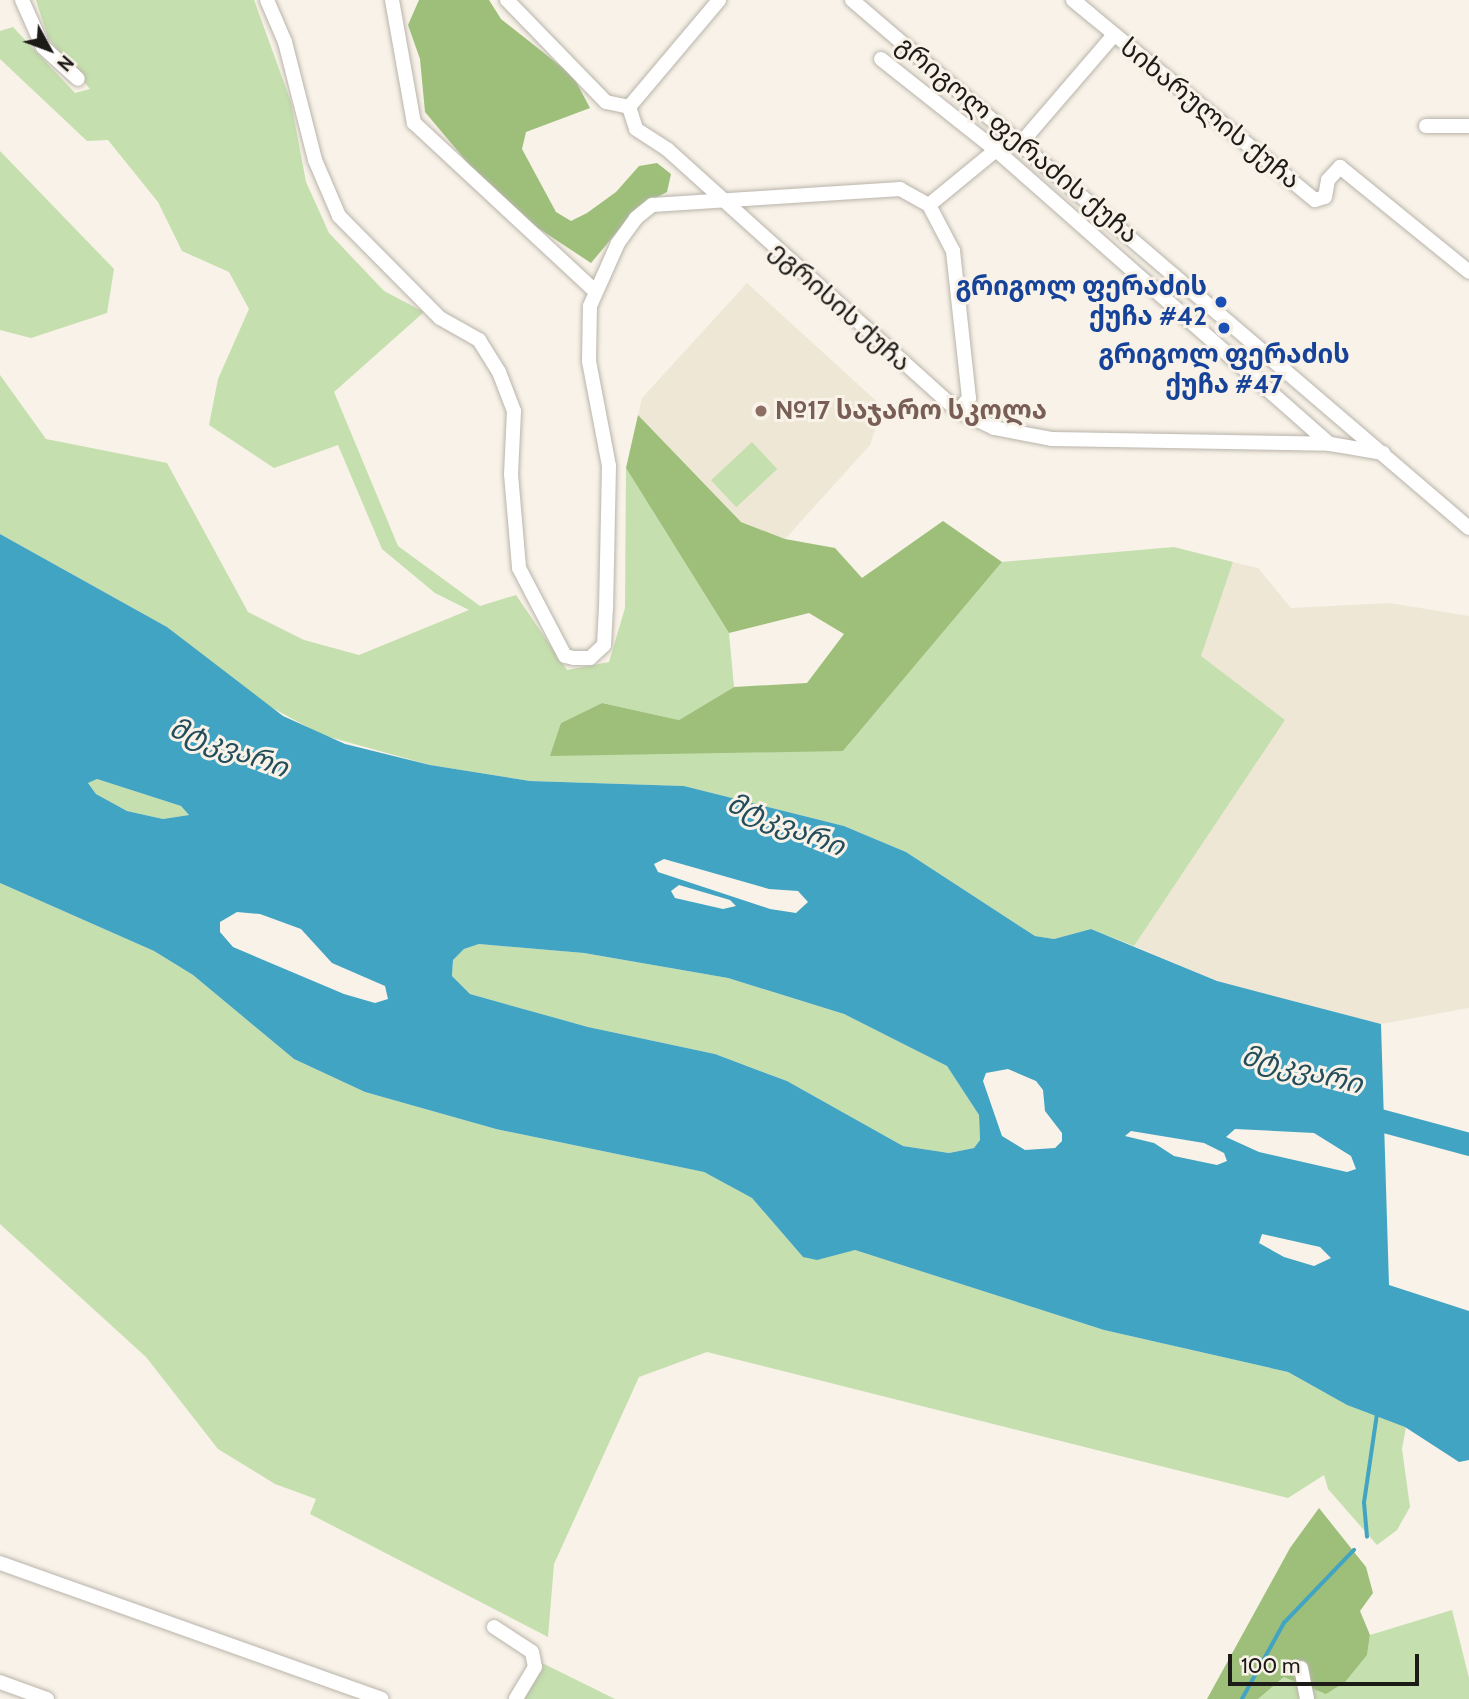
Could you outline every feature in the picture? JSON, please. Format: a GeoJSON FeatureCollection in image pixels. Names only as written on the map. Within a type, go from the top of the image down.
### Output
{"type":"FeatureCollection","features":[{"type":"Feature","properties":{"kind":"street"},"geometry":{"type":"LineString","coordinates":[[22,0],[43,47],[78,79]]}},
{"type":"Feature","properties":{"kind":"street"},"geometry":{"type":"LineString","coordinates":[[267,0],[285,42],[315,160],[339,216],[440,318],[479,340],[499,372],[513,411],[511,474],[519,568],[565,656],[590,658],[604,645],[605,633],[609,466],[588,349],[594,290],[618,243],[652,205],[900,189],[929,205],[953,251],[969,398],[958,411]]}},
{"type":"Feature","properties":{"kind":"street"},"geometry":{"type":"LineString","coordinates":[[392,0],[414,123],[594,290]]}},
{"type":"Feature","properties":{"kind":"street"},"geometry":{"type":"LineString","coordinates":[[507,0],[607,103],[629,107],[719,0]]}},
{"type":"Feature","properties":{"kind":"street","name":"გრიგოლ ფერაძის ქუჩა"},"geometry":{"type":"LineString","coordinates":[[852,0],[1469,528]]}},
{"type":"Feature","properties":{"kind":"street","name":"სიხარულის ქუჩა"},"geometry":{"type":"LineString","coordinates":[[1073,0],[1315,200],[1325,197],[1328,180],[1340,167],[1469,272]]}},
{"type":"Feature","properties":{"kind":"street"},"geometry":{"type":"LineString","coordinates":[[1021,143],[1114,35]]}},
{"type":"Feature","properties":{"kind":"street"},"geometry":{"type":"LineString","coordinates":[[881,58],[996,150],[1330,444]]}},
{"type":"Feature","properties":{"kind":"street","name":"ეგრისის ქუჩა"},"geometry":{"type":"LineString","coordinates":[[629,107],[636,130],[668,150],[958,411],[994,428],[1051,439],[1330,444],[1383,453]]}},
{"type":"Feature","properties":{"kind":"street"},"geometry":{"type":"LineString","coordinates":[[1426,126],[1469,126]]}},
{"type":"Feature","properties":{"kind":"street"},"geometry":{"type":"LineString","coordinates":[[929,205],[996,150],[1009,133]]}},
{"type":"Feature","properties":{"kind":"street"},"geometry":{"type":"LineString","coordinates":[[0,1563],[381,1699]]}},
{"type":"Feature","properties":{"kind":"street"},"geometry":{"type":"LineString","coordinates":[[494,1627],[532,1653],[535,1667],[516,1699]]}},
{"type":"Feature","properties":{"kind":"street"},"geometry":{"type":"LineString","coordinates":[[1301,1668],[1307,1699]]}},
{"type":"Feature","properties":{"kind":"street"},"geometry":{"type":"LineString","coordinates":[[0,1682],[47,1699]]}},
{"type":"Feature","properties":{"kind":"shaded area","name":"№17 საჯარო სკოლა"},"geometry":{"type":"Polygon","coordinates":[[[747,283],[883,407],[870,445],[785,539],[741,522],[638,415],[642,398],[747,283]]]}},
{"type":"Feature","properties":{"kind":"shaded area"},"geometry":{"type":"Polygon","coordinates":[[[1233,562],[1258,568],[1291,608],[1390,603],[1469,616],[1469,1008],[1381,1024],[1217,981],[1134,946],[1285,720],[1200,656],[1233,562]]]}},
{"type":"Feature","properties":{"kind":"green space"},"geometry":{"type":"Polygon","coordinates":[[[36,0],[254,0],[291,102],[306,182],[329,233],[384,291],[424,312],[334,392],[398,546],[480,606],[516,595],[567,670],[609,662],[625,608],[626,468],[729,633],[734,687],[679,720],[602,703],[561,723],[843,751],[1002,562],[1174,547],[1233,562],[1201,656],[1285,720],[1134,946],[1091,929],[1054,939],[1035,936],[906,852],[844,826],[684,786],[530,781],[430,765],[322,735],[256,699],[167,627],[0,534],[0,375],[46,439],[167,463],[248,612],[304,640],[359,655],[469,610],[435,593],[382,549],[338,445],[274,468],[209,425],[218,379],[249,309],[229,272],[182,251],[158,202],[108,140],[87,141],[0,59],[0,31],[13,27],[75,93],[90,89],[48,38],[36,0]]]}},
{"type":"Feature","properties":{"kind":"green space"},"geometry":{"type":"Polygon","coordinates":[[[419,0],[489,0],[501,19],[573,76],[590,108],[526,132],[522,149],[556,212],[571,221],[587,213],[616,192],[639,166],[657,163],[671,174],[667,192],[638,207],[591,263],[503,205],[425,112],[420,59],[408,25],[419,0]]]}},
{"type":"Feature","properties":{"kind":"green space"},"geometry":{"type":"Polygon","coordinates":[[[0,151],[114,269],[107,313],[31,338],[0,330],[0,151]]]}},
{"type":"Feature","properties":{"kind":"green space"},"geometry":{"type":"Polygon","coordinates":[[[638,415],[741,522],[785,539],[835,548],[862,578],[943,521],[1002,562],[843,751],[550,756],[561,723],[602,703],[679,720],[734,687],[807,683],[844,634],[809,613],[729,633],[626,468],[638,415]]]}},
{"type":"Feature","properties":{"kind":"green space"},"geometry":{"type":"Polygon","coordinates":[[[752,442],[777,469],[736,507],[711,480],[752,442]]]}},
{"type":"Feature","properties":{"kind":"green space"},"geometry":{"type":"Polygon","coordinates":[[[97,779],[181,806],[189,815],[163,819],[127,811],[96,794],[88,783],[97,779]]]}},
{"type":"Feature","properties":{"kind":"green space"},"geometry":{"type":"Polygon","coordinates":[[[0,883],[154,951],[193,975],[294,1059],[365,1092],[496,1129],[704,1172],[752,1198],[803,1257],[855,1250],[1104,1330],[1288,1372],[1347,1405],[1406,1427],[1402,1449],[1410,1507],[1397,1530],[1377,1545],[1328,1489],[1324,1475],[1288,1498],[707,1352],[639,1377],[554,1564],[548,1637],[310,1514],[316,1499],[275,1484],[218,1449],[146,1357],[0,1224],[0,883]]]}},
{"type":"Feature","properties":{"kind":"green space"},"geometry":{"type":"Polygon","coordinates":[[[479,944],[584,953],[728,978],[844,1014],[947,1066],[979,1115],[980,1140],[974,1148],[949,1153],[903,1146],[787,1081],[715,1054],[588,1027],[470,994],[452,976],[453,960],[464,949],[479,944]]]}},
{"type":"Feature","properties":{"kind":"green space"},"geometry":{"type":"Polygon","coordinates":[[[1319,1508],[1366,1567],[1373,1593],[1360,1611],[1370,1635],[1367,1655],[1345,1682],[1326,1694],[1284,1677],[1258,1699],[1207,1699],[1290,1548],[1319,1508]]]}},
{"type":"Feature","properties":{"kind":"green space"},"geometry":{"type":"Polygon","coordinates":[[[1452,1610],[1469,1678],[1469,1699],[1258,1699],[1284,1677],[1367,1655],[1370,1635],[1452,1610]]]}},
{"type":"Feature","properties":{"kind":"green space"},"geometry":{"type":"Polygon","coordinates":[[[536,1660],[615,1699],[513,1699],[536,1660]]]}},
{"type":"Feature","properties":{"kind":"water"},"geometry":{"type":"Polygon","coordinates":[[[0,534],[167,627],[283,716],[345,744],[430,765],[530,781],[684,786],[844,826],[906,852],[1035,936],[1054,939],[1091,929],[1217,981],[1381,1024],[1389,1285],[1469,1311],[1469,1460],[1459,1462],[1405,1427],[1347,1405],[1288,1372],[1104,1330],[855,1250],[817,1260],[803,1257],[752,1198],[704,1172],[496,1129],[365,1092],[294,1059],[193,975],[154,951],[0,883],[0,534]],[[97,779],[88,783],[96,794],[127,811],[163,819],[189,815],[181,806],[97,779]],[[664,859],[654,864],[658,872],[770,909],[796,913],[808,902],[798,891],[769,889],[664,859]],[[679,885],[671,891],[675,898],[723,909],[736,906],[730,900],[679,885]],[[237,912],[220,922],[220,932],[233,947],[344,994],[375,1003],[388,999],[385,986],[332,963],[301,929],[260,914],[237,912]],[[479,944],[464,949],[453,960],[452,976],[470,994],[588,1027],[715,1054],[787,1081],[903,1146],[949,1153],[974,1148],[980,1140],[979,1115],[947,1066],[844,1014],[728,978],[584,953],[479,944]],[[1008,1069],[986,1073],[983,1081],[1002,1136],[1025,1150],[1055,1148],[1062,1141],[1062,1133],[1045,1111],[1043,1090],[1036,1081],[1008,1069]],[[1235,1129],[1226,1137],[1259,1152],[1347,1172],[1356,1169],[1351,1156],[1314,1133],[1235,1129]],[[1131,1131],[1125,1136],[1154,1143],[1174,1156],[1217,1165],[1227,1161],[1224,1153],[1204,1143],[1131,1131]],[[1262,1234],[1259,1243],[1284,1257],[1314,1266],[1331,1258],[1320,1247],[1262,1234]]]}},
{"type":"Feature","properties":{"kind":"waterway","name":"მტკვარი"},"geometry":{"type":"LineString","coordinates":[[1354,1113],[1469,1144]]}},
{"type":"Feature","properties":{"kind":"waterway"},"geometry":{"type":"LineString","coordinates":[[1367,1537],[1364,1503],[1377,1414]]}},
{"type":"Feature","properties":{"kind":"waterway"},"geometry":{"type":"LineString","coordinates":[[1242,1699],[1284,1623],[1354,1550]]}},
{"type":"Feature","properties":{"kind":"place","name":"გრიგოლ ფერაძის ქუჩა #42"},"geometry":{"type":"Point","coordinates":[1221,302]}},
{"type":"Feature","properties":{"kind":"place","name":"გრიგოლ ფერაძის ქუჩა #47"},"geometry":{"type":"Point","coordinates":[1224,328]}},
{"type":"Feature","properties":{"kind":"place","name":"№17 საჯარო სკოლა"},"geometry":{"type":"Point","coordinates":[761,411]}}]}
